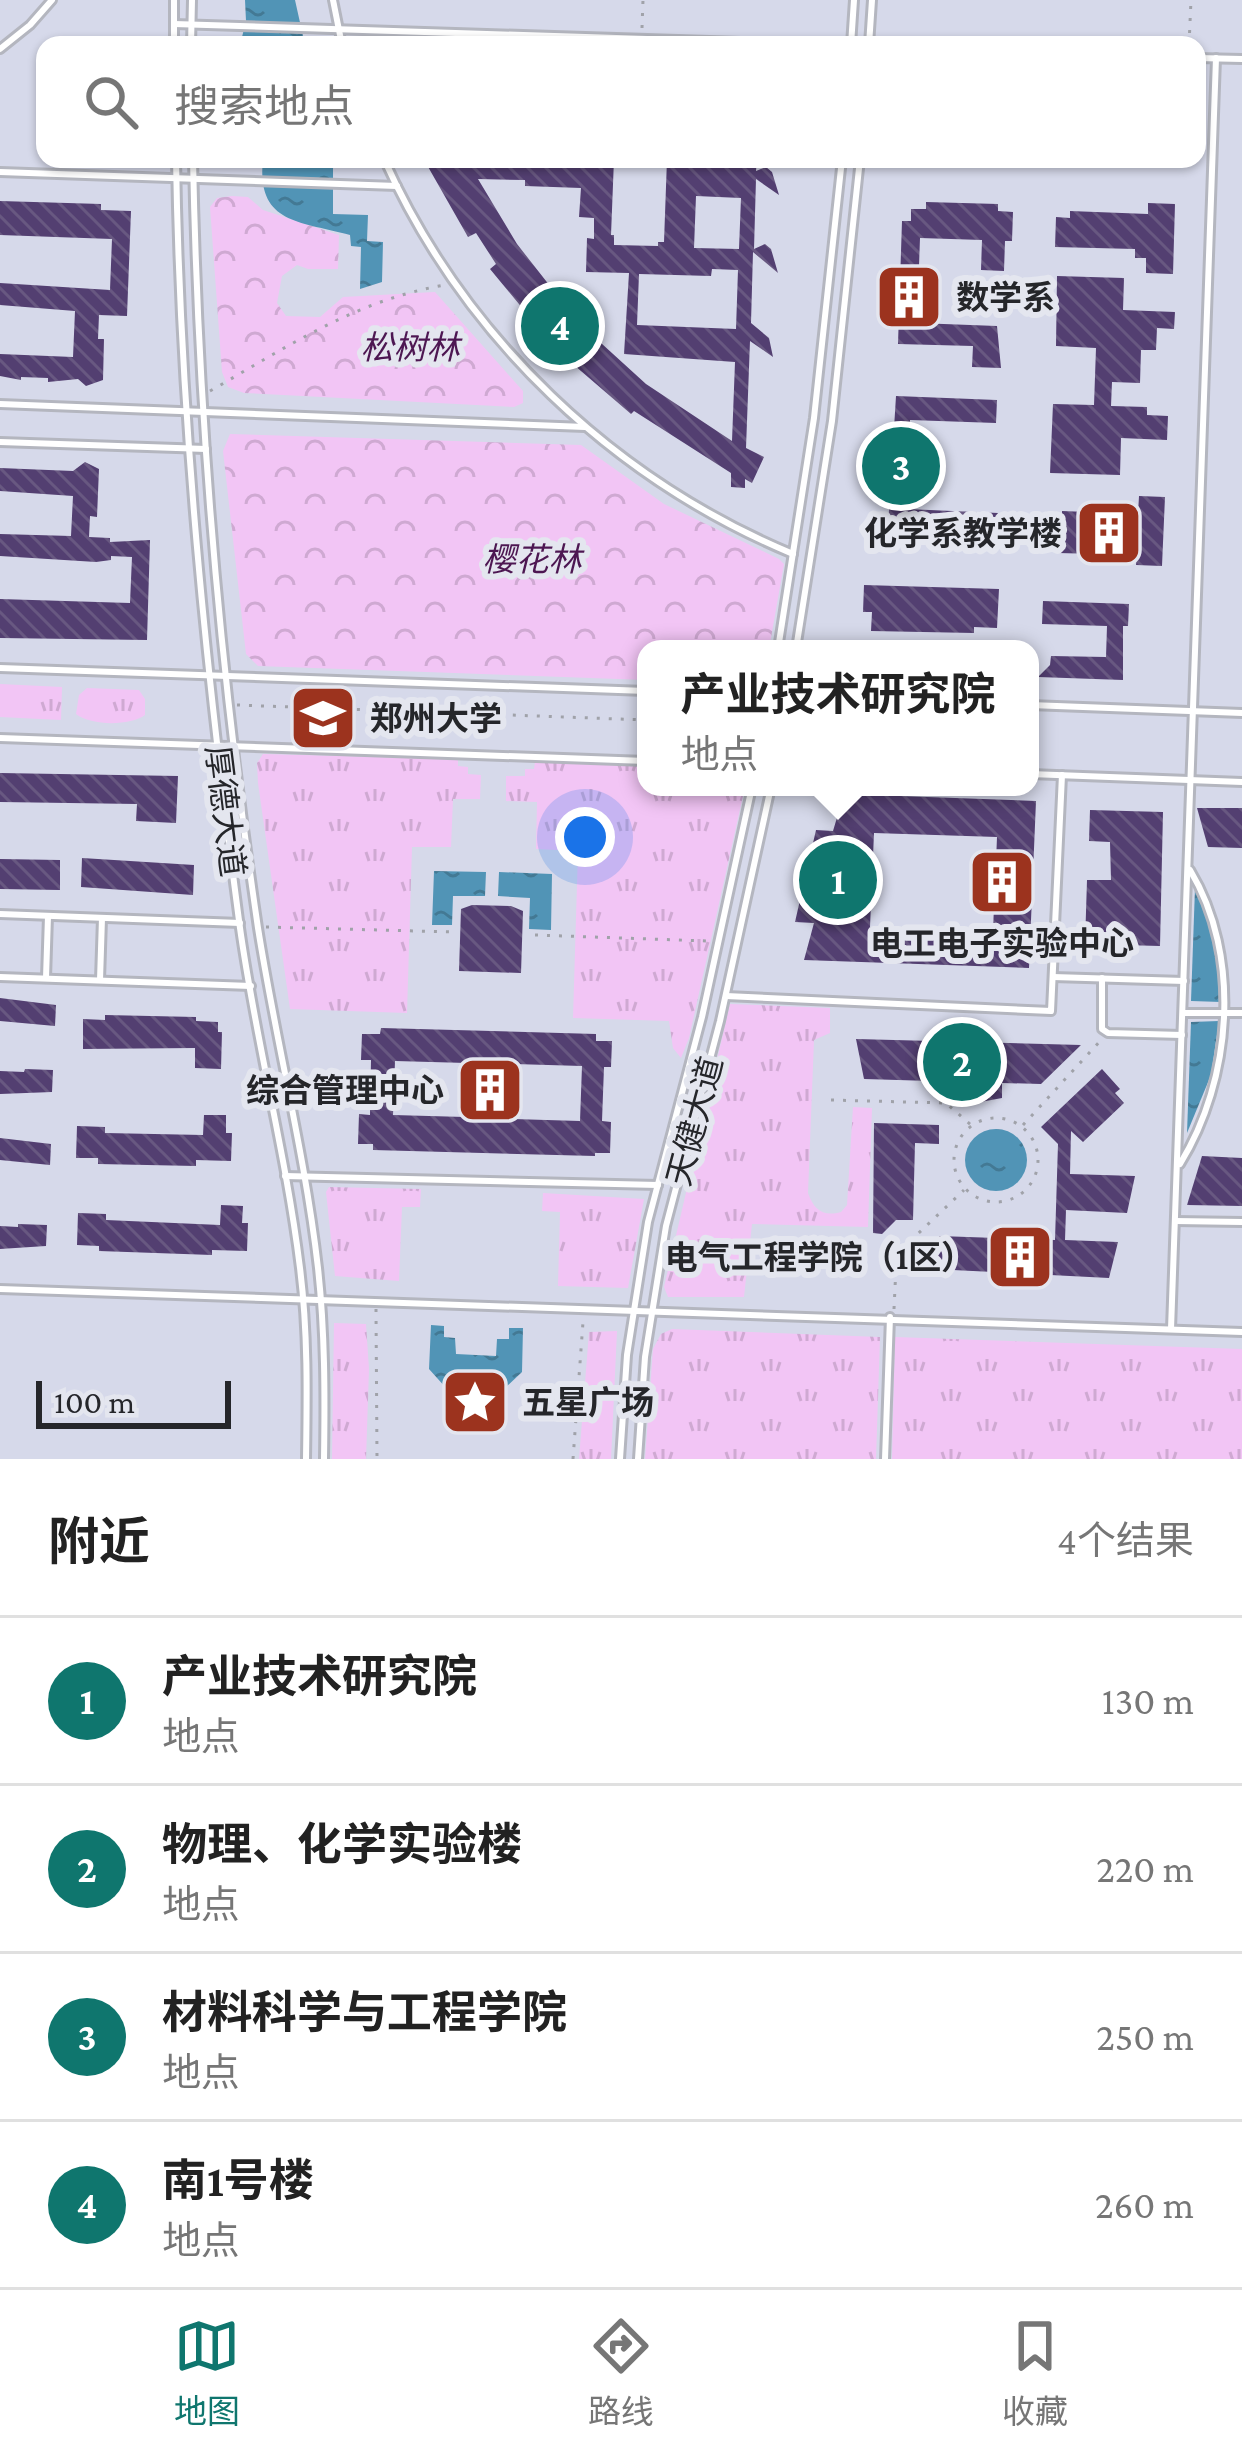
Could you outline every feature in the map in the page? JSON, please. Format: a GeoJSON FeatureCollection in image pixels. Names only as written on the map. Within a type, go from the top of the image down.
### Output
{"type":"FeatureCollection","features":[{"type":"Feature","properties":{"kind":"lane"},"geometry":{"type":"LineString","coordinates":[[0,50],[52,0]]}},
{"type":"Feature","properties":{"kind":"lane"},"geometry":{"type":"LineString","coordinates":[[174,0],[174,36]]}},
{"type":"Feature","properties":{"kind":"lane"},"geometry":{"type":"LineString","coordinates":[[191,36],[192,0]]}},
{"type":"Feature","properties":{"kind":"lane"},"geometry":{"type":"LineString","coordinates":[[333,0],[340,36]]}},
{"type":"Feature","properties":{"kind":"lane"},"geometry":{"type":"LineString","coordinates":[[852,36],[854,0]]}},
{"type":"Feature","properties":{"kind":"lane"},"geometry":{"type":"LineString","coordinates":[[870,36],[872,0]]}},
{"type":"Feature","properties":{"kind":"lane"},"geometry":{"type":"LineString","coordinates":[[173,24],[551,36]]}},
{"type":"Feature","properties":{"kind":"lane"},"geometry":{"type":"LineString","coordinates":[[1206,58],[1242,59]]}},
{"type":"Feature","properties":{"kind":"lane"},"geometry":{"type":"LineString","coordinates":[[1171,1329],[1216,58]]}},
{"type":"Feature","properties":{"kind":"lane","name":"厚德大道"},"geometry":{"type":"LineString","coordinates":[[176,168],[186,411],[209,675],[240,923],[303,1299],[306,1459]]}},
{"type":"Feature","properties":{"kind":"lane","name":"厚德大道"},"geometry":{"type":"LineString","coordinates":[[194,168],[206,448],[227,676],[258,926],[320,1300],[326,1386],[323,1459]]}},
{"type":"Feature","properties":{"kind":"lane"},"geometry":{"type":"LineString","coordinates":[[388,168],[455,283],[508,350],[585,427],[681,497],[793,554]]}},
{"type":"Feature","properties":{"kind":"lane"},"geometry":{"type":"LineString","coordinates":[[779,640],[814,418],[841,168]]}},
{"type":"Feature","properties":{"kind":"lane"},"geometry":{"type":"LineString","coordinates":[[797,640],[832,421],[859,168]]}},
{"type":"Feature","properties":{"kind":"lane"},"geometry":{"type":"LineString","coordinates":[[0,172],[397,186]]}},
{"type":"Feature","properties":{"kind":"lane"},"geometry":{"type":"LineString","coordinates":[[0,404],[585,427]]}},
{"type":"Feature","properties":{"kind":"lane"},"geometry":{"type":"LineString","coordinates":[[0,442],[206,448]]}},
{"type":"Feature","properties":{"kind":"lane"},"geometry":{"type":"LineString","coordinates":[[0,668],[637,692]]}},
{"type":"Feature","properties":{"kind":"lane"},"geometry":{"type":"LineString","coordinates":[[1039,706],[1242,713]]}},
{"type":"Feature","properties":{"kind":"lane"},"geometry":{"type":"LineString","coordinates":[[0,738],[637,761]]}},
{"type":"Feature","properties":{"kind":"lane"},"geometry":{"type":"LineString","coordinates":[[1039,772],[1242,782]]}},
{"type":"Feature","properties":{"kind":"lane"},"geometry":{"type":"LineString","coordinates":[[726,996],[1051,1011],[1061,776]]}},
{"type":"Feature","properties":{"kind":"lane","name":"天健大道"},"geometry":{"type":"LineString","coordinates":[[620,1459],[633,1310],[750,796]]}},
{"type":"Feature","properties":{"kind":"lane","name":"天健大道"},"geometry":{"type":"LineString","coordinates":[[638,1459],[651,1310],[666,1226],[726,996],[769,796]]}},
{"type":"Feature","properties":{"kind":"lane"},"geometry":{"type":"LineString","coordinates":[[1177,1168],[1197,1136],[1219,1078],[1227,1013],[1227,978],[1219,937],[1202,887],[1188,867]]}},
{"type":"Feature","properties":{"kind":"lane"},"geometry":{"type":"LineString","coordinates":[[0,914],[240,923]]}},
{"type":"Feature","properties":{"kind":"lane"},"geometry":{"type":"LineString","coordinates":[[46,978],[48,916]]}},
{"type":"Feature","properties":{"kind":"lane"},"geometry":{"type":"LineString","coordinates":[[100,980],[102,918]]}},
{"type":"Feature","properties":{"kind":"lane"},"geometry":{"type":"LineString","coordinates":[[0,977],[250,986]]}},
{"type":"Feature","properties":{"kind":"lane"},"geometry":{"type":"LineString","coordinates":[[1053,977],[1184,981]]}},
{"type":"Feature","properties":{"kind":"lane"},"geometry":{"type":"LineString","coordinates":[[1102,978],[1102,1029],[1182,1035]]}},
{"type":"Feature","properties":{"kind":"lane"},"geometry":{"type":"LineString","coordinates":[[1183,1013],[1242,1013]]}},
{"type":"Feature","properties":{"kind":"lane"},"geometry":{"type":"LineString","coordinates":[[285,1176],[658,1185]]}},
{"type":"Feature","properties":{"kind":"lane"},"geometry":{"type":"LineString","coordinates":[[1175,1221],[1242,1222]]}},
{"type":"Feature","properties":{"kind":"lane"},"geometry":{"type":"LineString","coordinates":[[0,1289],[1242,1332]]}},
{"type":"Feature","properties":{"kind":"lane"},"geometry":{"type":"LineString","coordinates":[[885,1459],[891,1317]]}},
{"type":"Feature","properties":{"kind":"path"},"geometry":{"type":"LineString","coordinates":[[642,36],[643,0]]}},
{"type":"Feature","properties":{"kind":"path"},"geometry":{"type":"LineString","coordinates":[[1190,36],[1191,0]]}},
{"type":"Feature","properties":{"kind":"path"},"geometry":{"type":"LineString","coordinates":[[203,394],[345,314],[418,289],[455,283]]}},
{"type":"Feature","properties":{"kind":"path"},"geometry":{"type":"LineString","coordinates":[[230,705],[637,720]]}},
{"type":"Feature","properties":{"kind":"path"},"geometry":{"type":"LineString","coordinates":[[258,926],[454,932]]}},
{"type":"Feature","properties":{"kind":"path"},"geometry":{"type":"LineString","coordinates":[[535,935],[719,941]]}},
{"type":"Feature","properties":{"kind":"path"},"geometry":{"type":"LineString","coordinates":[[1022,1126],[1108,1033]]}},
{"type":"Feature","properties":{"kind":"path"},"geometry":{"type":"LineString","coordinates":[[832,1100],[946,1103],[971,1126]]}},
{"type":"Feature","properties":{"kind":"path"},"geometry":{"type":"LineString","coordinates":[[995,1118],[1022,1126],[1035,1142],[1039,1158],[1036,1176],[1025,1191],[999,1202],[980,1199],[965,1189],[956,1172],[954,1153],[971,1126],[995,1118]]}},
{"type":"Feature","properties":{"kind":"path"},"geometry":{"type":"LineString","coordinates":[[891,1317],[898,1257],[965,1189]]}},
{"type":"Feature","properties":{"kind":"path"},"geometry":{"type":"LineString","coordinates":[[376,1302],[377,1459]]}},
{"type":"Feature","properties":{"kind":"path"},"geometry":{"type":"LineString","coordinates":[[573,1459],[585,1308]]}},
{"type":"Feature","properties":{"kind":"shaded area","name":"郑州大学"},"geometry":{"type":"Polygon","coordinates":[[[0,0],[1242,0],[1242,1459],[0,1459],[0,0]]]}},
{"type":"Feature","properties":{"kind":"green space","name":"松树林"},"geometry":{"type":"Polygon","coordinates":[[[248,197],[263,210],[339,235],[338,269],[297,265],[282,276],[277,303],[286,316],[320,317],[343,297],[435,292],[523,391],[523,403],[514,407],[244,393],[228,387],[222,372],[210,207],[217,198],[248,197]]]}},
{"type":"Feature","properties":{"kind":"green space","name":"樱花林"},"geometry":{"type":"Polygon","coordinates":[[[230,434],[581,445],[664,504],[784,564],[771,640],[637,640],[637,680],[258,666],[246,654],[223,451],[230,434]]]}},
{"type":"Feature","properties":{"kind":"green space"},"geometry":{"type":"Polygon","coordinates":[[[0,684],[62,687],[61,720],[0,717],[0,684]]]}},
{"type":"Feature","properties":{"kind":"green space"},"geometry":{"type":"Polygon","coordinates":[[[87,688],[139,690],[145,699],[145,715],[121,723],[83,718],[76,714],[79,695],[87,688]]]}},
{"type":"Feature","properties":{"kind":"green space"},"geometry":{"type":"Polygon","coordinates":[[[263,754],[458,759],[458,766],[468,767],[468,774],[481,775],[480,799],[453,799],[451,847],[412,847],[407,1013],[290,1009],[258,783],[257,763],[263,754]]]}},
{"type":"Feature","properties":{"kind":"green space"},"geometry":{"type":"Polygon","coordinates":[[[535,762],[637,766],[637,796],[743,796],[681,1058],[673,1048],[669,1021],[573,1018],[578,851],[536,849],[537,802],[506,801],[506,776],[525,776],[525,769],[534,769],[535,762]]]}},
{"type":"Feature","properties":{"kind":"green space"},"geometry":{"type":"Polygon","coordinates":[[[730,1004],[830,1008],[830,1033],[814,1040],[808,1193],[824,1213],[841,1212],[847,1205],[853,1107],[872,1108],[868,1227],[752,1224],[744,1297],[668,1297],[664,1287],[730,1004]]]}},
{"type":"Feature","properties":{"kind":"green space"},"geometry":{"type":"Polygon","coordinates":[[[329,1187],[421,1189],[420,1207],[402,1207],[399,1281],[335,1276],[329,1187]]]}},
{"type":"Feature","properties":{"kind":"green space"},"geometry":{"type":"Polygon","coordinates":[[[543,1193],[644,1199],[628,1288],[558,1286],[560,1212],[542,1211],[543,1193]]]}},
{"type":"Feature","properties":{"kind":"green space"},"geometry":{"type":"Polygon","coordinates":[[[334,1323],[366,1324],[366,1459],[332,1459],[334,1323]]]}},
{"type":"Feature","properties":{"kind":"green space"},"geometry":{"type":"Polygon","coordinates":[[[672,1329],[880,1337],[876,1459],[645,1459],[653,1349],[661,1334],[672,1329]]]}},
{"type":"Feature","properties":{"kind":"green space"},"geometry":{"type":"Polygon","coordinates":[[[617,1331],[611,1459],[579,1459],[589,1332],[617,1331]]]}},
{"type":"Feature","properties":{"kind":"green space"},"geometry":{"type":"Polygon","coordinates":[[[895,1337],[1242,1349],[1242,1459],[892,1459],[895,1337]]]}},
{"type":"Feature","properties":{"kind":"water"},"geometry":{"type":"Polygon","coordinates":[[[245,0],[295,0],[303,36],[242,36],[245,0]]]}},
{"type":"Feature","properties":{"kind":"water"},"geometry":{"type":"Polygon","coordinates":[[[263,168],[333,168],[333,214],[368,215],[367,241],[383,242],[382,282],[360,289],[361,247],[351,246],[350,235],[285,216],[266,196],[263,168]]]}},
{"type":"Feature","properties":{"kind":"water"},"geometry":{"type":"Polygon","coordinates":[[[434,871],[486,872],[485,896],[453,896],[452,925],[432,925],[434,871]]]}},
{"type":"Feature","properties":{"kind":"water"},"geometry":{"type":"Polygon","coordinates":[[[499,872],[552,874],[551,930],[529,929],[530,898],[498,896],[499,872]]]}},
{"type":"Feature","properties":{"kind":"water"},"geometry":{"type":"Polygon","coordinates":[[[1195,888],[1215,941],[1221,1002],[1191,1001],[1195,888]]]}},
{"type":"Feature","properties":{"kind":"water"},"geometry":{"type":"Polygon","coordinates":[[[1219,1021],[1211,1075],[1187,1133],[1191,1022],[1219,1021]]]}},
{"type":"Feature","properties":{"kind":"water"},"geometry":{"type":"Polygon","coordinates":[[[996,1129],[1018,1138],[1027,1160],[1018,1182],[996,1191],[974,1182],[965,1160],[974,1138],[996,1129]]]}},
{"type":"Feature","properties":{"kind":"water"},"geometry":{"type":"Polygon","coordinates":[[[431,1325],[444,1326],[444,1337],[455,1338],[456,1354],[496,1356],[497,1339],[509,1339],[509,1328],[523,1328],[522,1372],[473,1418],[429,1369],[431,1325]]]}},
{"type":"Feature","properties":{"kind":"building"},"geometry":{"type":"Polygon","coordinates":[[[429,168],[614,168],[614,245],[658,246],[664,242],[667,168],[767,168],[772,172],[779,195],[756,179],[754,249],[765,244],[771,249],[778,273],[753,252],[751,323],[769,338],[773,357],[750,341],[746,448],[764,457],[752,483],[745,479],[745,488],[731,487],[731,473],[634,411],[631,414],[567,359],[571,355],[547,329],[543,333],[490,269],[496,264],[476,233],[468,237],[429,168]],[[478,179],[517,244],[579,323],[646,384],[732,441],[735,362],[624,354],[629,273],[586,272],[587,238],[594,239],[594,218],[579,217],[581,188],[478,179]],[[696,196],[694,248],[739,249],[741,198],[696,196]],[[712,269],[711,276],[639,274],[637,325],[736,329],[738,270],[712,269]]]}},
{"type":"Feature","properties":{"kind":"building"},"geometry":{"type":"Polygon","coordinates":[[[0,201],[101,204],[101,210],[131,211],[127,316],[99,315],[103,380],[86,386],[78,379],[48,382],[48,378],[0,376],[0,354],[73,357],[75,311],[0,305],[0,283],[110,290],[112,239],[0,235],[0,201]]]}},
{"type":"Feature","properties":{"kind":"building","name":"数学系"},"geometry":{"type":"Polygon","coordinates":[[[926,202],[998,204],[998,211],[1013,212],[1004,271],[981,270],[982,240],[920,238],[917,323],[997,326],[1001,368],[972,367],[973,346],[898,344],[902,221],[911,221],[911,209],[926,209],[926,202]]]}},
{"type":"Feature","properties":{"kind":"building"},"geometry":{"type":"Polygon","coordinates":[[[1148,203],[1175,204],[1173,274],[1146,273],[1146,258],[1135,258],[1135,249],[1055,247],[1056,217],[1070,218],[1070,211],[1148,214],[1148,203]]]}},
{"type":"Feature","properties":{"kind":"building"},"geometry":{"type":"Polygon","coordinates":[[[1057,276],[1124,278],[1123,310],[1175,312],[1174,329],[1157,328],[1156,350],[1141,350],[1140,383],[1112,382],[1111,406],[1147,407],[1147,415],[1168,416],[1167,440],[1121,438],[1120,475],[1050,473],[1053,404],[1094,405],[1096,348],[1056,346],[1057,276]]]}},
{"type":"Feature","properties":{"kind":"building"},"geometry":{"type":"Polygon","coordinates":[[[896,396],[997,400],[996,423],[910,420],[907,509],[998,513],[998,544],[911,544],[912,539],[896,539],[896,526],[888,526],[896,396]]]}},
{"type":"Feature","properties":{"kind":"building"},"geometry":{"type":"Polygon","coordinates":[[[85,462],[99,469],[97,517],[90,516],[89,537],[110,538],[110,542],[150,540],[147,640],[0,638],[0,599],[130,603],[132,557],[111,556],[111,560],[96,562],[0,556],[0,534],[71,536],[73,496],[0,491],[0,468],[73,471],[85,462]]]}},
{"type":"Feature","properties":{"kind":"building","name":"化学系教学楼"},"geometry":{"type":"Polygon","coordinates":[[[1139,496],[1165,497],[1162,566],[1136,565],[1137,555],[1058,553],[1058,545],[1044,544],[1045,514],[1138,514],[1139,496]]]}},
{"type":"Feature","properties":{"kind":"building"},"geometry":{"type":"Polygon","coordinates":[[[864,585],[999,589],[997,628],[974,627],[974,633],[871,631],[872,612],[863,612],[864,585]]]}},
{"type":"Feature","properties":{"kind":"building"},"geometry":{"type":"Polygon","coordinates":[[[1043,601],[1129,604],[1128,626],[1123,626],[1123,680],[1039,677],[1051,656],[1106,657],[1107,626],[1042,624],[1043,601]]]}},
{"type":"Feature","properties":{"kind":"building"},"geometry":{"type":"Polygon","coordinates":[[[0,773],[178,776],[176,823],[136,821],[137,804],[0,802],[0,773]]]}},
{"type":"Feature","properties":{"kind":"building"},"geometry":{"type":"Polygon","coordinates":[[[843,796],[1036,801],[1029,968],[804,960],[814,923],[795,922],[816,830],[833,831],[843,796]],[[874,833],[870,927],[993,931],[994,906],[976,906],[970,878],[978,861],[996,862],[997,837],[874,833]]]}},
{"type":"Feature","properties":{"kind":"building"},"geometry":{"type":"Polygon","coordinates":[[[1197,808],[1242,808],[1242,848],[1208,847],[1197,808]]]}},
{"type":"Feature","properties":{"kind":"building"},"geometry":{"type":"Polygon","coordinates":[[[1090,810],[1163,812],[1160,946],[1085,944],[1087,880],[1111,880],[1110,842],[1089,841],[1090,810]]]}},
{"type":"Feature","properties":{"kind":"building"},"geometry":{"type":"Polygon","coordinates":[[[82,858],[194,865],[193,895],[81,887],[82,858]]]}},
{"type":"Feature","properties":{"kind":"building"},"geometry":{"type":"Polygon","coordinates":[[[0,859],[60,860],[60,890],[0,889],[0,859]]]}},
{"type":"Feature","properties":{"kind":"building"},"geometry":{"type":"Polygon","coordinates":[[[472,905],[523,911],[521,973],[459,971],[461,909],[472,905]]]}},
{"type":"Feature","properties":{"kind":"building"},"geometry":{"type":"Polygon","coordinates":[[[0,998],[56,1005],[55,1026],[0,1021],[0,998]]]}},
{"type":"Feature","properties":{"kind":"building"},"geometry":{"type":"Polygon","coordinates":[[[105,1015],[196,1017],[196,1021],[218,1022],[221,1069],[195,1068],[195,1048],[83,1049],[83,1019],[105,1020],[105,1015]]]}},
{"type":"Feature","properties":{"kind":"building","name":"综合管理中心"},"geometry":{"type":"Polygon","coordinates":[[[381,1028],[596,1034],[596,1041],[612,1041],[611,1067],[604,1067],[602,1121],[611,1122],[610,1153],[373,1150],[373,1144],[358,1144],[359,1114],[370,1115],[371,1060],[361,1060],[362,1034],[380,1034],[381,1028]],[[395,1061],[393,1115],[465,1117],[467,1063],[395,1061]],[[514,1064],[513,1119],[580,1121],[582,1066],[514,1064]]]}},
{"type":"Feature","properties":{"kind":"building"},"geometry":{"type":"Polygon","coordinates":[[[856,1039],[1081,1045],[1041,1084],[1002,1083],[1002,1098],[975,1103],[965,1082],[864,1079],[856,1039]]]}},
{"type":"Feature","properties":{"kind":"building"},"geometry":{"type":"Polygon","coordinates":[[[1102,1069],[1120,1089],[1115,1093],[1124,1103],[1083,1142],[1071,1131],[1070,1174],[1135,1176],[1127,1213],[1066,1210],[1065,1240],[1118,1242],[1109,1278],[914,1268],[939,1246],[939,1236],[1055,1240],[1058,1144],[1041,1127],[1102,1069]]]}},
{"type":"Feature","properties":{"kind":"building"},"geometry":{"type":"Polygon","coordinates":[[[53,1070],[52,1092],[0,1094],[0,1071],[53,1070]]]}},
{"type":"Feature","properties":{"kind":"building"},"geometry":{"type":"Polygon","coordinates":[[[204,1115],[226,1115],[226,1133],[232,1133],[231,1161],[196,1160],[196,1166],[98,1164],[98,1158],[76,1158],[77,1126],[105,1127],[105,1133],[203,1135],[204,1115]]]}},
{"type":"Feature","properties":{"kind":"building"},"geometry":{"type":"Polygon","coordinates":[[[874,1123],[939,1125],[939,1144],[915,1143],[913,1220],[896,1220],[882,1234],[873,1233],[874,1123]]]}},
{"type":"Feature","properties":{"kind":"building"},"geometry":{"type":"Polygon","coordinates":[[[0,1138],[51,1144],[50,1165],[0,1160],[0,1138]]]}},
{"type":"Feature","properties":{"kind":"building"},"geometry":{"type":"Polygon","coordinates":[[[1202,1156],[1242,1158],[1242,1206],[1187,1205],[1202,1156]]]}},
{"type":"Feature","properties":{"kind":"building"},"geometry":{"type":"Polygon","coordinates":[[[221,1205],[243,1206],[247,1251],[212,1250],[212,1255],[99,1251],[99,1246],[77,1245],[78,1213],[106,1214],[106,1220],[220,1225],[221,1205]]]}},
{"type":"Feature","properties":{"kind":"building"},"geometry":{"type":"Polygon","coordinates":[[[47,1225],[46,1246],[0,1249],[0,1226],[47,1225]]]}},
{"type":"Feature","properties":{"kind":"place","name":"数学系"},"geometry":{"type":"Point","coordinates":[909,297]}},
{"type":"Feature","properties":{"kind":"place","name":"南1号楼"},"geometry":{"type":"Point","coordinates":[560,326]}},
{"type":"Feature","properties":{"kind":"place","name":"材料科学与工程学院"},"geometry":{"type":"Point","coordinates":[901,466]}},
{"type":"Feature","properties":{"kind":"place","name":"化学系教学楼"},"geometry":{"type":"Point","coordinates":[1109,533]}},
{"type":"Feature","properties":{"kind":"place","name":"郑州大学"},"geometry":{"type":"Point","coordinates":[323,718]}},
{"type":"Feature","properties":{"kind":"place","name":"产业技术研究院"},"geometry":{"type":"Point","coordinates":[838,880]}},
{"type":"Feature","properties":{"kind":"place","name":"电工电子实验中心"},"geometry":{"type":"Point","coordinates":[1002,882]}},
{"type":"Feature","properties":{"kind":"place","name":"物理、化学实验楼"},"geometry":{"type":"Point","coordinates":[962,1062]}},
{"type":"Feature","properties":{"kind":"place","name":"综合管理中心"},"geometry":{"type":"Point","coordinates":[490,1090]}},
{"type":"Feature","properties":{"kind":"place","name":"电气工程学院（1区）"},"geometry":{"type":"Point","coordinates":[1020,1257]}},
{"type":"Feature","properties":{"kind":"place","name":"五星广场"},"geometry":{"type":"Point","coordinates":[475,1402]}}]}
